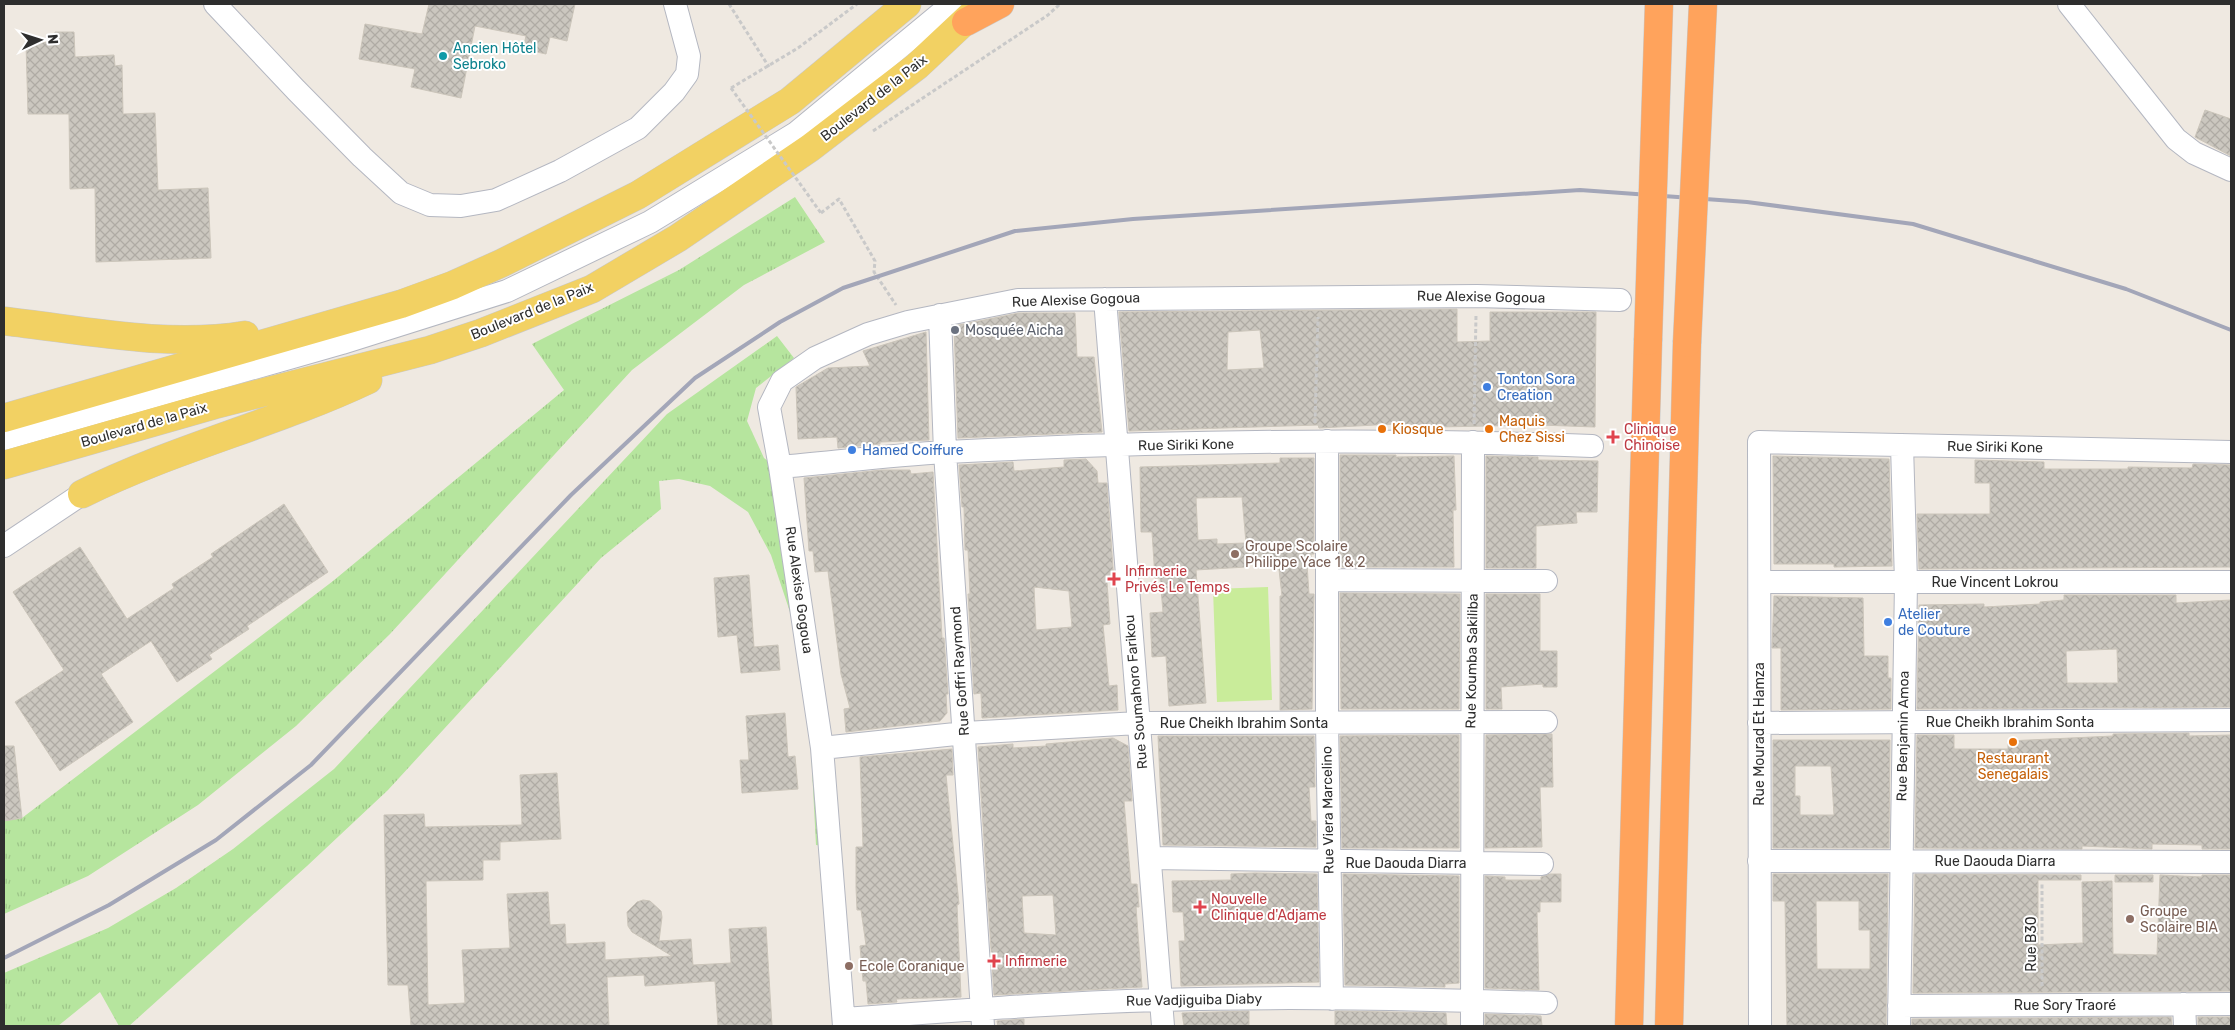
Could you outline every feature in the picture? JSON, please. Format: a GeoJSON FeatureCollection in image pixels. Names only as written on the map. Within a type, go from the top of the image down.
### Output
{"type":"FeatureCollection","features":[{"type":"Feature","properties":{"kind":"highway"},"geometry":{"type":"LineString","coordinates":[[968,10],[1000,4]]}},
{"type":"Feature","properties":{"kind":"highway"},"geometry":{"type":"LineString","coordinates":[[1629,1026],[1659,4]]}},
{"type":"Feature","properties":{"kind":"highway"},"geometry":{"type":"LineString","coordinates":[[1669,1026],[1687,343],[1703,4]]}},
{"type":"Feature","properties":{"kind":"main road"},"geometry":{"type":"LineString","coordinates":[[4,418],[341,322],[453,285],[638,195],[790,101],[908,4]]}},
{"type":"Feature","properties":{"kind":"main road","name":"Boulevard de la Paix"},"geometry":{"type":"LineString","coordinates":[[4,465],[214,405],[430,350],[497,327],[592,289],[678,238],[810,148],[918,66],[968,10]]}},
{"type":"Feature","properties":{"kind":"main road"},"geometry":{"type":"LineString","coordinates":[[4,321],[172,340],[213,340],[341,322]]}},
{"type":"Feature","properties":{"kind":"main road"},"geometry":{"type":"LineString","coordinates":[[82,494],[120,475],[353,387],[430,350]]}},
{"type":"Feature","properties":{"kind":"street"},"geometry":{"type":"LineString","coordinates":[[215,4],[336,130],[401,193],[430,205],[461,206],[496,200],[560,172],[638,128],[674,92],[687,74],[689,56],[675,4]]}},
{"type":"Feature","properties":{"kind":"street"},"geometry":{"type":"LineString","coordinates":[[2069,4],[2171,132],[2194,153],[2231,170]]}},
{"type":"Feature","properties":{"kind":"street","name":"Boulevard de la Paix"},"geometry":{"type":"LineString","coordinates":[[4,439],[342,343],[507,291],[650,222],[796,133],[968,10]]}},
{"type":"Feature","properties":{"kind":"street","name":"Rue Alexise Gogoua"},"geometry":{"type":"LineString","coordinates":[[844,1023],[822,748],[780,467],[769,407],[782,382],[815,358],[855,339],[908,322],[1018,300],[1477,296],[1620,300]]}},
{"type":"Feature","properties":{"kind":"street","name":"Rue Soumahoro Farikou"},"geometry":{"type":"LineString","coordinates":[[1105,298],[1163,1026]]}},
{"type":"Feature","properties":{"kind":"street","name":"Rue Goffri Raymond"},"geometry":{"type":"LineString","coordinates":[[940,315],[945,452],[965,733],[982,1017]]}},
{"type":"Feature","properties":{"kind":"street","name":"Rue Siriki Kone"},"geometry":{"type":"LineString","coordinates":[[780,467],[945,452],[1117,446],[1321,441],[1473,442],[1592,446]]}},
{"type":"Feature","properties":{"kind":"street","name":"Rue Viera Marcelino"},"geometry":{"type":"LineString","coordinates":[[1321,441],[1327,580],[1327,723],[1332,999]]}},
{"type":"Feature","properties":{"kind":"street","name":"Rue Koumba Sakiliba"},"geometry":{"type":"LineString","coordinates":[[1472,1026],[1471,721],[1473,442]]}},
{"type":"Feature","properties":{"kind":"street","name":"Rue Siriki Kone"},"geometry":{"type":"LineString","coordinates":[[1759,442],[2231,452]]}},
{"type":"Feature","properties":{"kind":"street","name":"Rue Mourad Et Hamza"},"geometry":{"type":"LineString","coordinates":[[1759,442],[1760,1026]]}},
{"type":"Feature","properties":{"kind":"street","name":"Rue Benjamin Amoa"},"geometry":{"type":"LineString","coordinates":[[1899,1016],[1906,582],[1902,446]]}},
{"type":"Feature","properties":{"kind":"street"},"geometry":{"type":"LineString","coordinates":[[4,546],[82,494]]}},
{"type":"Feature","properties":{"kind":"street"},"geometry":{"type":"LineString","coordinates":[[1327,580],[1546,581]]}},
{"type":"Feature","properties":{"kind":"street","name":"Rue Vincent Lokrou"},"geometry":{"type":"LineString","coordinates":[[1760,582],[2231,582]]}},
{"type":"Feature","properties":{"kind":"street","name":"Rue Cheikh Ibrahim Sonta"},"geometry":{"type":"LineString","coordinates":[[1759,722],[1904,723],[2231,720]]}},
{"type":"Feature","properties":{"kind":"street","name":"Rue Cheikh Ibrahim Sonta"},"geometry":{"type":"LineString","coordinates":[[822,748],[965,733],[1138,723],[1546,722]]}},
{"type":"Feature","properties":{"kind":"street","name":"Rue Daouda Diarra"},"geometry":{"type":"LineString","coordinates":[[1150,858],[1542,864]]}},
{"type":"Feature","properties":{"kind":"street","name":"Rue Daouda Diarra"},"geometry":{"type":"LineString","coordinates":[[1759,862],[2231,862]]}},
{"type":"Feature","properties":{"kind":"street","name":"Rue Vadjiguiba Diaby"},"geometry":{"type":"LineString","coordinates":[[844,1023],[982,1017],[1161,1000],[1332,999],[1546,1003]]}},
{"type":"Feature","properties":{"kind":"street","name":"Rue Sory Traoré"},"geometry":{"type":"LineString","coordinates":[[1899,1016],[2042,1005],[2184,1015],[2231,1004]]}},
{"type":"Feature","properties":{"kind":"path"},"geometry":{"type":"LineString","coordinates":[[729,4],[769,67]]}},
{"type":"Feature","properties":{"kind":"path"},"geometry":{"type":"LineString","coordinates":[[857,4],[769,67],[731,88],[821,213],[839,199],[875,261],[874,272],[908,322]]}},
{"type":"Feature","properties":{"kind":"path"},"geometry":{"type":"LineString","coordinates":[[872,131],[1048,15],[1060,4]]}},
{"type":"Feature","properties":{"kind":"path"},"geometry":{"type":"LineString","coordinates":[[1473,442],[1477,296]]}},
{"type":"Feature","properties":{"kind":"path"},"geometry":{"type":"LineString","coordinates":[[1318,297],[1321,441]]}},
{"type":"Feature","properties":{"kind":"path","name":"Rue B30"},"geometry":{"type":"LineString","coordinates":[[2042,861],[2042,1005]]}},
{"type":"Feature","properties":{"kind":"green space"},"geometry":{"type":"Polygon","coordinates":[[[795,197],[825,242],[744,285],[632,370],[390,634],[296,726],[198,805],[88,876],[4,914],[4,821],[22,818],[333,581],[564,390],[532,344],[679,270],[795,197]]]}},
{"type":"Feature","properties":{"kind":"green space"},"geometry":{"type":"Polygon","coordinates":[[[777,336],[794,358],[756,388],[747,421],[764,458],[793,481],[829,847],[816,845],[811,750],[794,624],[771,555],[748,512],[710,486],[679,479],[659,481],[661,509],[601,558],[388,790],[307,866],[129,1026],[119,1026],[100,992],[58,1026],[4,1026],[4,973],[108,928],[176,888],[233,849],[334,769],[667,414],[777,336]]]}},
{"type":"Feature","properties":{"kind":"green space"},"geometry":{"type":"Polygon","coordinates":[[[1268,587],[1272,700],[1217,702],[1213,589],[1268,587]]]}},
{"type":"Feature","properties":{"kind":"building"},"geometry":{"type":"Polygon","coordinates":[[[429,4],[575,4],[567,41],[550,37],[546,54],[523,49],[526,36],[475,26],[461,98],[411,87],[415,69],[359,59],[365,24],[422,34],[429,4]]]}},
{"type":"Feature","properties":{"kind":"building"},"geometry":{"type":"Polygon","coordinates":[[[55,32],[74,32],[75,57],[114,55],[115,66],[122,65],[123,114],[155,113],[158,190],[208,188],[211,258],[96,262],[95,188],[70,189],[69,114],[28,114],[26,43],[55,42],[55,32]]]}},
{"type":"Feature","properties":{"kind":"building"},"geometry":{"type":"Polygon","coordinates":[[[2205,110],[2231,119],[2231,156],[2195,137],[2205,110]]]}},
{"type":"Feature","properties":{"kind":"building"},"geometry":{"type":"Polygon","coordinates":[[[1457,309],[1457,342],[1490,341],[1490,312],[1596,312],[1595,427],[1540,425],[1437,427],[1437,425],[1394,424],[1319,428],[1318,425],[1129,431],[1119,312],[1457,309]],[[1260,330],[1228,332],[1227,370],[1264,368],[1260,330]]]}},
{"type":"Feature","properties":{"kind":"building"},"geometry":{"type":"Polygon","coordinates":[[[1019,313],[1075,313],[1077,357],[1094,357],[1102,432],[958,438],[954,326],[1019,313]]]}},
{"type":"Feature","properties":{"kind":"building"},"geometry":{"type":"Polygon","coordinates":[[[926,332],[929,440],[880,442],[880,444],[838,448],[837,437],[798,439],[796,387],[828,368],[870,366],[863,351],[926,332]]]}},
{"type":"Feature","properties":{"kind":"building"},"geometry":{"type":"Polygon","coordinates":[[[1340,455],[1396,455],[1396,457],[1454,456],[1456,510],[1453,510],[1454,567],[1340,567],[1340,455]]]}},
{"type":"Feature","properties":{"kind":"building"},"geometry":{"type":"Polygon","coordinates":[[[1486,456],[1538,457],[1538,460],[1598,461],[1597,512],[1576,512],[1577,523],[1536,526],[1536,568],[1486,568],[1486,456]]]}},
{"type":"Feature","properties":{"kind":"building"},"geometry":{"type":"Polygon","coordinates":[[[1773,456],[1889,459],[1892,566],[1834,567],[1834,564],[1774,564],[1773,456]]]}},
{"type":"Feature","properties":{"kind":"building"},"geometry":{"type":"Polygon","coordinates":[[[1280,458],[1314,458],[1314,554],[1311,554],[1311,564],[1307,564],[1309,594],[1314,594],[1312,709],[1280,710],[1280,596],[1282,596],[1278,561],[1245,563],[1246,567],[1196,570],[1206,703],[1169,706],[1166,656],[1152,657],[1150,613],[1163,612],[1160,578],[1155,578],[1152,532],[1141,532],[1140,467],[1280,463],[1280,458]],[[1242,497],[1196,498],[1198,540],[1217,539],[1217,544],[1246,543],[1242,497]]]}},
{"type":"Feature","properties":{"kind":"building"},"geometry":{"type":"Polygon","coordinates":[[[1086,459],[1097,471],[1098,483],[1107,483],[1114,582],[1107,582],[1110,624],[1103,625],[1109,686],[1117,685],[1118,710],[982,718],[981,693],[974,694],[968,594],[970,594],[968,550],[965,550],[964,507],[962,507],[959,465],[1013,462],[1014,471],[1064,467],[1064,460],[1086,459]],[[1034,587],[1036,630],[1072,627],[1069,591],[1034,587]]]}},
{"type":"Feature","properties":{"kind":"building"},"geometry":{"type":"Polygon","coordinates":[[[1975,460],[2044,462],[2044,469],[2192,468],[2193,464],[2231,465],[2231,567],[1919,569],[1917,514],[1990,514],[1990,483],[1975,483],[1975,460]]]}},
{"type":"Feature","properties":{"kind":"building"},"geometry":{"type":"Polygon","coordinates":[[[882,470],[910,470],[911,474],[933,472],[942,638],[944,638],[948,694],[946,694],[947,713],[940,721],[846,732],[844,709],[850,708],[841,674],[828,571],[815,572],[813,551],[809,551],[804,478],[882,470]]]}},
{"type":"Feature","properties":{"kind":"building"},"geometry":{"type":"Polygon","coordinates":[[[284,504],[328,572],[247,626],[249,629],[209,655],[212,659],[177,682],[151,641],[101,674],[133,722],[60,771],[15,702],[64,670],[13,592],[80,547],[127,619],[174,588],[172,584],[213,557],[211,554],[284,504]]]}},
{"type":"Feature","properties":{"kind":"building"},"geometry":{"type":"Polygon","coordinates":[[[749,575],[754,647],[778,645],[780,670],[741,673],[737,635],[718,637],[714,578],[749,575]]]}},
{"type":"Feature","properties":{"kind":"building"},"geometry":{"type":"Polygon","coordinates":[[[1340,593],[1460,594],[1459,709],[1341,709],[1340,593]]]}},
{"type":"Feature","properties":{"kind":"building"},"geometry":{"type":"Polygon","coordinates":[[[1486,594],[1540,594],[1540,651],[1557,651],[1557,687],[1543,687],[1543,684],[1501,687],[1502,709],[1486,709],[1486,594]]]}},
{"type":"Feature","properties":{"kind":"building"},"geometry":{"type":"Polygon","coordinates":[[[2064,595],[2176,595],[2176,603],[2231,600],[2231,707],[1917,709],[1919,605],[1984,604],[1984,607],[2040,604],[2040,602],[2064,600],[2064,595]],[[2117,649],[2066,651],[2067,683],[2118,683],[2117,649]]]}},
{"type":"Feature","properties":{"kind":"building"},"geometry":{"type":"Polygon","coordinates":[[[1774,596],[1863,598],[1864,656],[1888,656],[1888,678],[1891,678],[1891,709],[1781,710],[1781,648],[1772,648],[1774,596]]]}},
{"type":"Feature","properties":{"kind":"building"},"geometry":{"type":"Polygon","coordinates":[[[785,713],[788,757],[795,756],[798,789],[742,793],[740,760],[749,760],[746,716],[785,713]]]}},
{"type":"Feature","properties":{"kind":"building"},"geometry":{"type":"Polygon","coordinates":[[[2189,733],[2189,736],[2231,735],[2231,849],[2202,849],[2202,845],[2152,844],[2152,849],[2082,846],[2082,849],[1915,848],[1917,735],[1954,735],[1954,749],[2008,749],[2008,741],[2113,736],[2113,734],[2189,733]]]}},
{"type":"Feature","properties":{"kind":"building"},"geometry":{"type":"Polygon","coordinates":[[[1552,734],[1553,787],[1540,787],[1542,847],[1485,848],[1486,735],[1552,734]]]}},
{"type":"Feature","properties":{"kind":"building"},"geometry":{"type":"Polygon","coordinates":[[[1459,735],[1459,848],[1342,848],[1340,736],[1459,735]]]}},
{"type":"Feature","properties":{"kind":"building"},"geometry":{"type":"Polygon","coordinates":[[[1158,736],[1314,736],[1315,787],[1309,787],[1311,821],[1316,821],[1316,847],[1163,845],[1158,736]]]}},
{"type":"Feature","properties":{"kind":"building"},"geometry":{"type":"Polygon","coordinates":[[[1113,738],[1128,746],[1132,801],[1124,801],[1131,884],[1137,884],[1139,907],[1136,907],[1142,987],[994,995],[978,747],[1013,744],[1013,748],[1046,746],[1046,744],[1113,738]],[[1053,895],[1022,896],[1024,933],[1056,935],[1053,895]]]}},
{"type":"Feature","properties":{"kind":"building"},"geometry":{"type":"Polygon","coordinates":[[[1773,740],[1890,740],[1889,848],[1773,848],[1773,740]],[[1795,766],[1795,796],[1800,796],[1800,815],[1834,815],[1831,766],[1795,766]]]}},
{"type":"Feature","properties":{"kind":"building"},"geometry":{"type":"Polygon","coordinates":[[[4,746],[14,746],[22,818],[4,821],[4,746]]]}},
{"type":"Feature","properties":{"kind":"building"},"geometry":{"type":"Polygon","coordinates":[[[952,749],[953,775],[946,775],[959,904],[957,905],[961,997],[896,999],[897,1002],[868,1004],[866,981],[863,981],[860,946],[866,945],[861,910],[857,910],[856,887],[856,847],[863,847],[860,757],[952,749]]]}},
{"type":"Feature","properties":{"kind":"building"},"geometry":{"type":"Polygon","coordinates":[[[557,773],[561,839],[500,842],[500,860],[483,860],[483,880],[426,881],[428,1005],[465,1003],[462,950],[510,948],[507,894],[548,892],[550,925],[565,924],[566,944],[605,942],[605,960],[672,956],[632,932],[628,926],[627,912],[637,902],[643,900],[650,901],[661,911],[659,941],[691,939],[693,965],[731,963],[729,929],[766,927],[772,1026],[718,1026],[715,981],[645,986],[644,975],[607,977],[609,1026],[411,1026],[408,985],[388,985],[384,815],[424,814],[425,827],[522,825],[520,775],[557,773]]]}},
{"type":"Feature","properties":{"kind":"building"},"geometry":{"type":"Polygon","coordinates":[[[1231,874],[1317,874],[1319,982],[1181,986],[1179,941],[1185,941],[1183,912],[1173,912],[1172,881],[1231,880],[1231,874]]]}},
{"type":"Feature","properties":{"kind":"building"},"geometry":{"type":"Polygon","coordinates":[[[1343,874],[1459,876],[1459,983],[1445,984],[1445,987],[1345,985],[1343,874]]]}},
{"type":"Feature","properties":{"kind":"building"},"geometry":{"type":"Polygon","coordinates":[[[1550,874],[1561,874],[1561,902],[1540,902],[1540,912],[1537,912],[1539,990],[1485,988],[1485,876],[1505,877],[1505,880],[1541,880],[1541,877],[1550,874]]]}},
{"type":"Feature","properties":{"kind":"building"},"geometry":{"type":"Polygon","coordinates":[[[1773,874],[1888,874],[1886,1026],[1787,1026],[1785,901],[1773,901],[1773,874]],[[1816,901],[1817,969],[1870,969],[1870,930],[1859,930],[1859,901],[1816,901]]]}},
{"type":"Feature","properties":{"kind":"building"},"geometry":{"type":"Polygon","coordinates":[[[1915,874],[2081,875],[2081,880],[2038,880],[2038,945],[2083,943],[2082,882],[2112,881],[2113,954],[2157,955],[2160,875],[2202,877],[2202,875],[2231,875],[2231,991],[1913,993],[1915,874]]]}},
{"type":"Feature","properties":{"kind":"building"},"geometry":{"type":"Polygon","coordinates":[[[2115,875],[2153,875],[2153,882],[2115,882],[2115,875]]]}},
{"type":"Feature","properties":{"kind":"building"},"geometry":{"type":"Polygon","coordinates":[[[1249,1011],[1249,1026],[1184,1026],[1182,1013],[1249,1011]]]}},
{"type":"Feature","properties":{"kind":"building"},"geometry":{"type":"Polygon","coordinates":[[[1335,1011],[1446,1013],[1447,1026],[1335,1026],[1335,1011]]]}},
{"type":"Feature","properties":{"kind":"building"},"geometry":{"type":"Polygon","coordinates":[[[1485,1014],[1541,1016],[1542,1026],[1485,1026],[1485,1014]]]}},
{"type":"Feature","properties":{"kind":"building"},"geometry":{"type":"Polygon","coordinates":[[[2171,1017],[2172,1026],[1912,1026],[1912,1019],[2171,1017]]]}},
{"type":"Feature","properties":{"kind":"building"},"geometry":{"type":"Polygon","coordinates":[[[2198,1017],[2231,1017],[2231,1026],[2198,1026],[2198,1017]]]}},
{"type":"Feature","properties":{"kind":"building"},"geometry":{"type":"Polygon","coordinates":[[[1024,1019],[1024,1026],[998,1026],[997,1021],[1024,1019]]]}},
{"type":"Feature","properties":{"kind":"railway"},"geometry":{"type":"LineString","coordinates":[[4,958],[109,905],[216,840],[311,765],[571,495],[695,378],[780,322],[843,288],[1015,231],[1133,219],[1580,190],[1747,202],[1913,224],[2126,289],[2231,330]]}},
{"type":"Feature","properties":{"kind":"place","name":"Ancien Hôtel Sebroko"},"geometry":{"type":"Point","coordinates":[443,56]}},
{"type":"Feature","properties":{"kind":"place","name":"Mosquée Aicha"},"geometry":{"type":"Point","coordinates":[955,330]}},
{"type":"Feature","properties":{"kind":"place","name":"Tonton Sora Creation"},"geometry":{"type":"Point","coordinates":[1487,387]}},
{"type":"Feature","properties":{"kind":"place","name":"Kiosque"},"geometry":{"type":"Point","coordinates":[1382,429]}},
{"type":"Feature","properties":{"kind":"place","name":"Maquis Chez Sissi"},"geometry":{"type":"Point","coordinates":[1489,429]}},
{"type":"Feature","properties":{"kind":"place","name":"Clinique Chinoise"},"geometry":{"type":"Point","coordinates":[1613,437]}},
{"type":"Feature","properties":{"kind":"place","name":"Hamed Coiffure"},"geometry":{"type":"Point","coordinates":[852,450]}},
{"type":"Feature","properties":{"kind":"place","name":"Groupe Scolaire Philippe Yace 1 & 2"},"geometry":{"type":"Point","coordinates":[1235,554]}},
{"type":"Feature","properties":{"kind":"place","name":"Infirmerie Privés Le Temps"},"geometry":{"type":"Point","coordinates":[1114,579]}},
{"type":"Feature","properties":{"kind":"place","name":"Atelier de Couture"},"geometry":{"type":"Point","coordinates":[1888,622]}},
{"type":"Feature","properties":{"kind":"place","name":"Restaurant Senegalais"},"geometry":{"type":"Point","coordinates":[2013,742]}},
{"type":"Feature","properties":{"kind":"place","name":"Nouvelle Clinique d'Adjame"},"geometry":{"type":"Point","coordinates":[1200,907]}},
{"type":"Feature","properties":{"kind":"place","name":"Groupe Scolaire BIA"},"geometry":{"type":"Point","coordinates":[2130,919]}},
{"type":"Feature","properties":{"kind":"place","name":"Infirmerie"},"geometry":{"type":"Point","coordinates":[994,961]}},
{"type":"Feature","properties":{"kind":"place","name":"Ecole Coranique"},"geometry":{"type":"Point","coordinates":[849,966]}}]}
